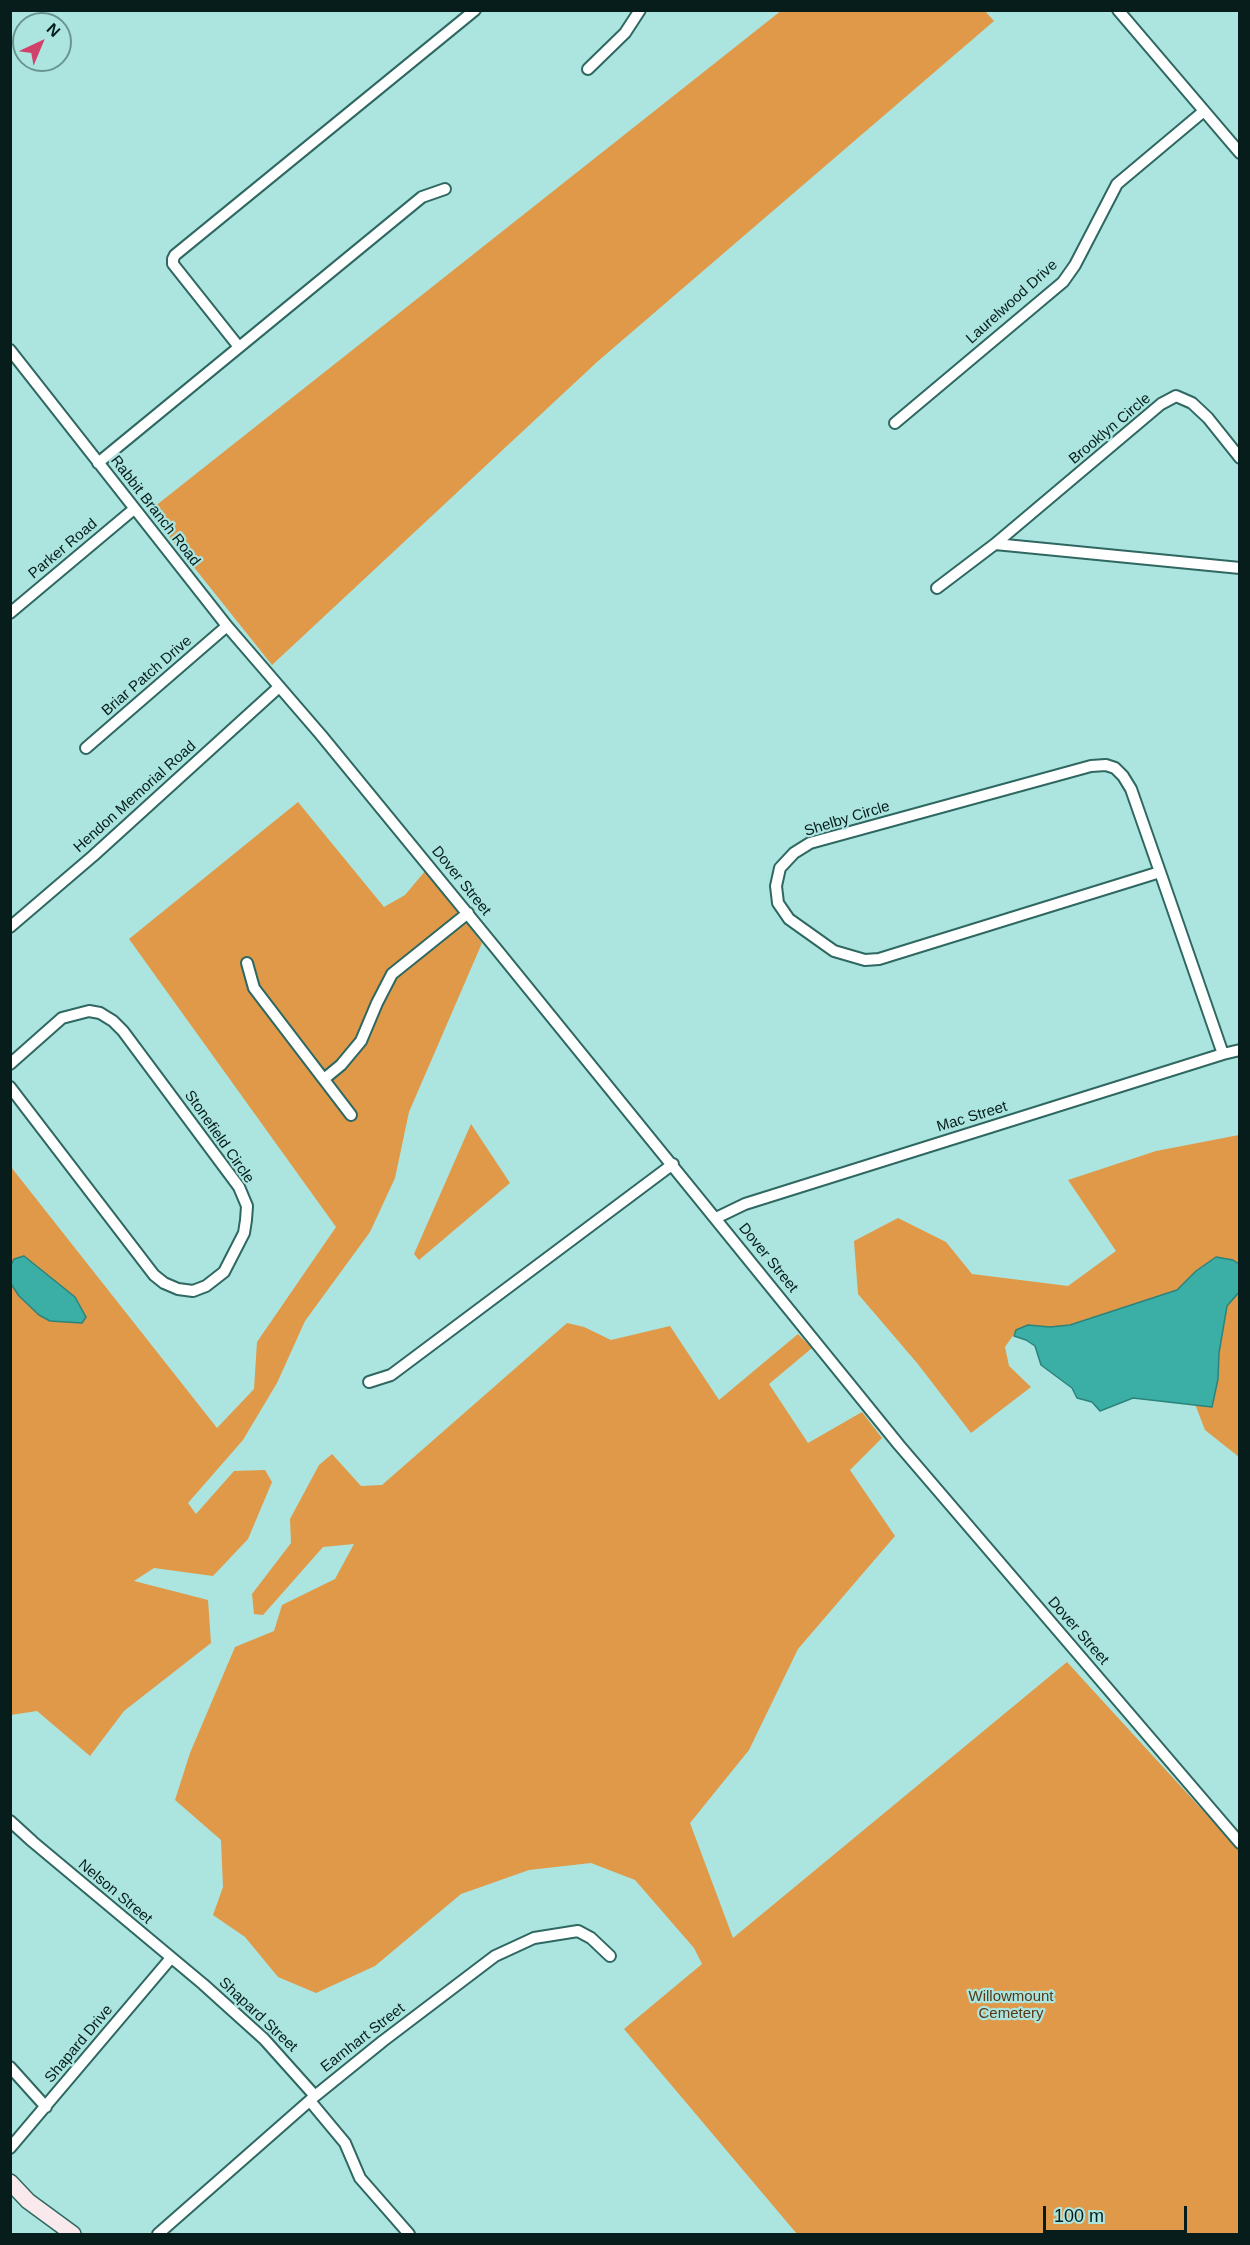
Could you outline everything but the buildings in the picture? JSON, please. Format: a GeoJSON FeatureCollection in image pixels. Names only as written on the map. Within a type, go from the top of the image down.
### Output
{"type":"FeatureCollection","features":[{"type":"Feature","properties":{"kind":"street"},"geometry":{"type":"LineString","coordinates":[[240,347],[173,264],[173,259],[475,10]]}},
{"type":"Feature","properties":{"kind":"street"},"geometry":{"type":"LineString","coordinates":[[588,69],[625,33],[640,10]]}},
{"type":"Feature","properties":{"kind":"street"},"geometry":{"type":"LineString","coordinates":[[1118,10],[1239,153]]}},
{"type":"Feature","properties":{"kind":"street","name":"Laurelwood Drive"},"geometry":{"type":"LineString","coordinates":[[895,423],[1062,282],[1075,265],[1118,184],[1204,111]]}},
{"type":"Feature","properties":{"kind":"street"},"geometry":{"type":"LineString","coordinates":[[98,463],[422,197],[445,189]]}},
{"type":"Feature","properties":{"kind":"street","name":"Rabbit Branch Road"},"geometry":{"type":"LineString","coordinates":[[10,350],[227,626],[279,687]]}},
{"type":"Feature","properties":{"kind":"street","name":"Brooklyn Circle"},"geometry":{"type":"LineString","coordinates":[[937,588],[995,544],[1161,404],[1176,396],[1192,403],[1208,418],[1239,458]]}},
{"type":"Feature","properties":{"kind":"street","name":"Parker Road"},"geometry":{"type":"LineString","coordinates":[[10,612],[134,509]]}},
{"type":"Feature","properties":{"kind":"street"},"geometry":{"type":"LineString","coordinates":[[995,544],[1239,568]]}},
{"type":"Feature","properties":{"kind":"street","name":"Briar Patch Drive"},"geometry":{"type":"LineString","coordinates":[[86,748],[227,626]]}},
{"type":"Feature","properties":{"kind":"street","name":"Dover Street"},"geometry":{"type":"LineString","coordinates":[[279,687],[673,1164],[899,1445],[1239,1843]]}},
{"type":"Feature","properties":{"kind":"street","name":"Hendon Memorial Road"},"geometry":{"type":"LineString","coordinates":[[10,927],[93,856],[279,687]]}},
{"type":"Feature","properties":{"kind":"street","name":"Shelby Circle"},"geometry":{"type":"LineString","coordinates":[[1160,872],[879,959],[864,960],[834,951],[789,919],[778,903],[776,886],[780,868],[794,853],[810,843],[1091,766],[1106,765],[1115,768],[1131,789],[1160,872],[1223,1054]]}},
{"type":"Feature","properties":{"kind":"street"},"geometry":{"type":"LineString","coordinates":[[324,1079],[341,1065],[360,1041],[392,974],[468,914]]}},
{"type":"Feature","properties":{"kind":"street"},"geometry":{"type":"LineString","coordinates":[[247,963],[254,988],[351,1115]]}},
{"type":"Feature","properties":{"kind":"street","name":"Stonefield Circle"},"geometry":{"type":"LineString","coordinates":[[10,1064],[62,1018],[89,1011],[100,1013],[118,1026],[239,1187],[247,1206],[246,1220],[241,1241],[224,1272],[207,1286],[193,1291],[178,1289],[164,1283],[154,1275],[10,1087]]}},
{"type":"Feature","properties":{"kind":"street","name":"Mac Street"},"geometry":{"type":"LineString","coordinates":[[716,1218],[745,1204],[1239,1050]]}},
{"type":"Feature","properties":{"kind":"street"},"geometry":{"type":"LineString","coordinates":[[369,1382],[391,1375],[673,1164]]}},
{"type":"Feature","properties":{"kind":"street","name":"Nelson Street"},"geometry":{"type":"LineString","coordinates":[[10,1821],[203,1984]]}},
{"type":"Feature","properties":{"kind":"street","name":"Earnhart Street"},"geometry":{"type":"LineString","coordinates":[[158,2235],[313,2098],[383,2041],[495,1956],[534,1938],[578,1931],[591,1938],[610,1956]]}},
{"type":"Feature","properties":{"kind":"street","name":"Shapard Drive"},"geometry":{"type":"LineString","coordinates":[[10,2148],[171,1958]]}},
{"type":"Feature","properties":{"kind":"street","name":"Shapard Street"},"geometry":{"type":"LineString","coordinates":[[203,1984],[264,2038],[313,2098],[345,2143],[360,2178],[409,2235]]}},
{"type":"Feature","properties":{"kind":"street"},"geometry":{"type":"LineString","coordinates":[[10,2067],[45,2107]]}},
{"type":"Feature","properties":{"kind":"street"},"geometry":{"type":"LineString","coordinates":[[10,2182],[28,2201],[73,2235]]}},
{"type":"Feature","properties":{"kind":"green space"},"geometry":{"type":"Polygon","coordinates":[[[782,10],[985,11],[994,21],[597,362],[272,665],[149,511],[782,10]]]}},
{"type":"Feature","properties":{"kind":"green space"},"geometry":{"type":"Polygon","coordinates":[[[298,802],[384,907],[405,895],[426,870],[482,943],[409,1112],[395,1178],[370,1232],[305,1321],[277,1383],[243,1440],[188,1503],[196,1514],[234,1471],[265,1470],[272,1482],[248,1539],[213,1576],[154,1568],[134,1581],[208,1600],[211,1643],[124,1711],[90,1756],[37,1711],[11,1715],[11,1167],[217,1428],[254,1389],[257,1342],[336,1227],[129,939],[298,802]]]}},
{"type":"Feature","properties":{"kind":"green space"},"geometry":{"type":"Polygon","coordinates":[[[471,1124],[510,1183],[419,1260],[414,1254],[471,1124]]]}},
{"type":"Feature","properties":{"kind":"green space"},"geometry":{"type":"Polygon","coordinates":[[[1239,1135],[1239,1264],[1233,1260],[1196,1271],[1178,1290],[1070,1325],[1050,1327],[1028,1325],[1017,1330],[1005,1347],[1009,1366],[1031,1387],[971,1433],[917,1363],[858,1294],[854,1241],[898,1218],[946,1242],[972,1274],[1068,1286],[1116,1251],[1068,1180],[1156,1151],[1239,1135]]]}},
{"type":"Feature","properties":{"kind":"green space"},"geometry":{"type":"Polygon","coordinates":[[[1239,1291],[1239,1457],[1205,1430],[1195,1404],[1212,1407],[1218,1379],[1219,1353],[1227,1306],[1239,1291]]]}},
{"type":"Feature","properties":{"kind":"green space","name":"Willowmount Cemetery"},"geometry":{"type":"Polygon","coordinates":[[[567,1323],[584,1327],[611,1340],[670,1326],[719,1400],[798,1334],[812,1348],[769,1384],[808,1443],[862,1412],[882,1438],[850,1470],[895,1536],[798,1649],[749,1750],[690,1823],[733,1938],[1067,1662],[1239,1850],[1239,2234],[797,2234],[624,2029],[702,1964],[694,1948],[635,1880],[591,1863],[529,1870],[461,1894],[375,1966],[316,1993],[278,1977],[245,1937],[213,1915],[223,1887],[221,1840],[175,1800],[190,1753],[235,1647],[274,1631],[282,1605],[335,1579],[354,1544],[323,1547],[263,1615],[254,1614],[252,1594],[291,1543],[290,1519],[319,1465],[332,1454],[361,1486],[382,1485],[567,1323]]]}},
{"type":"Feature","properties":{"kind":"water"},"geometry":{"type":"Polygon","coordinates":[[[24,1256],[75,1297],[86,1317],[82,1323],[50,1321],[39,1315],[19,1296],[11,1284],[11,1265],[14,1259],[24,1256]]]}},
{"type":"Feature","properties":{"kind":"water"},"geometry":{"type":"Polygon","coordinates":[[[1216,1257],[1233,1260],[1239,1264],[1240,1291],[1227,1306],[1219,1353],[1218,1379],[1212,1407],[1133,1398],[1100,1411],[1092,1402],[1077,1398],[1072,1388],[1041,1365],[1035,1346],[1014,1336],[1016,1330],[1028,1325],[1050,1327],[1070,1325],[1177,1290],[1196,1271],[1216,1257]]]}}]}
